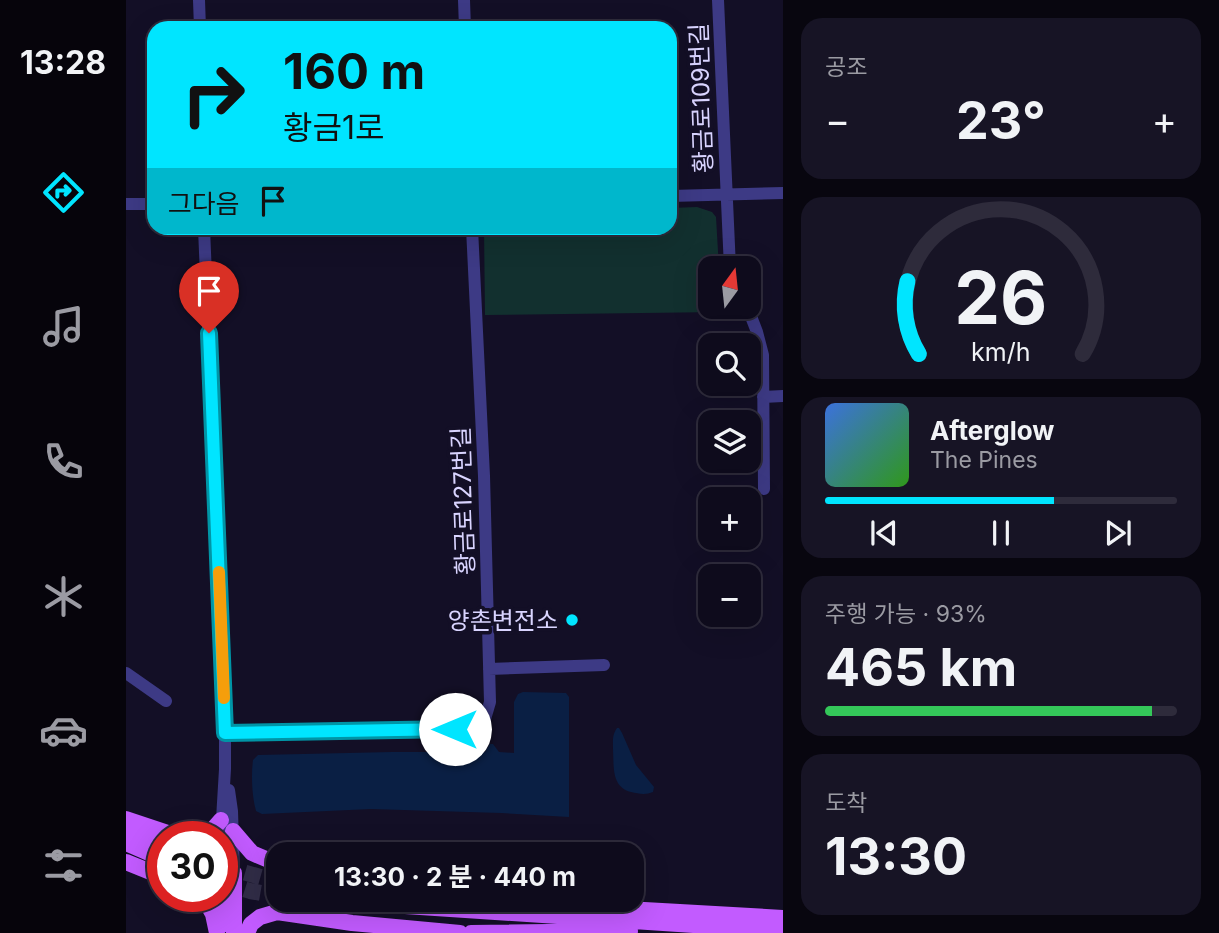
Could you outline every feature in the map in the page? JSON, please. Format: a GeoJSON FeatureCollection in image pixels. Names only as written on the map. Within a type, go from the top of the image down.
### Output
{"type":"FeatureCollection","features":[{"type":"Feature","properties":{"kind":"main road"},"geometry":{"type":"LineString","coordinates":[[126,819],[147,826]]}},
{"type":"Feature","properties":{"kind":"main road"},"geometry":{"type":"LineString","coordinates":[[126,832],[152,849],[126,843]]}},
{"type":"Feature","properties":{"kind":"main road"},"geometry":{"type":"LineString","coordinates":[[238,841],[252,853],[266,858]]}},
{"type":"Feature","properties":{"kind":"main road"},"geometry":{"type":"LineString","coordinates":[[126,862],[147,871]]}},
{"type":"Feature","properties":{"kind":"main road"},"geometry":{"type":"LineString","coordinates":[[644,908],[674,912]]}},
{"type":"Feature","properties":{"kind":"main road"},"geometry":{"type":"LineString","coordinates":[[644,910],[783,918]]}},
{"type":"Feature","properties":{"kind":"main road"},"geometry":{"type":"LineString","coordinates":[[212,912],[220,933]]}},
{"type":"Feature","properties":{"kind":"main road"},"geometry":{"type":"LineString","coordinates":[[220,933],[221,912]]}},
{"type":"Feature","properties":{"kind":"main road"},"geometry":{"type":"LineString","coordinates":[[234,912],[234,933]]}},
{"type":"Feature","properties":{"kind":"main road"},"geometry":{"type":"LineString","coordinates":[[247,933],[251,924],[260,916],[277,912],[352,923],[460,933]]}},
{"type":"Feature","properties":{"kind":"main road"},"geometry":{"type":"LineString","coordinates":[[492,912],[775,931]]}},
{"type":"Feature","properties":{"kind":"main road"},"geometry":{"type":"LineString","coordinates":[[471,933],[775,931]]}},
{"type":"Feature","properties":{"kind":"street"},"geometry":{"type":"LineString","coordinates":[[200,0],[200,21]]}},
{"type":"Feature","properties":{"kind":"street"},"geometry":{"type":"LineString","coordinates":[[464,0],[465,21]]}},
{"type":"Feature","properties":{"kind":"street","name":"황금로109번길"},"geometry":{"type":"LineString","coordinates":[[718,0],[729,256]]}},
{"type":"Feature","properties":{"kind":"street"},"geometry":{"type":"LineString","coordinates":[[677,196],[783,193]]}},
{"type":"Feature","properties":{"kind":"street"},"geometry":{"type":"LineString","coordinates":[[126,204],[147,204]]}},
{"type":"Feature","properties":{"kind":"street"},"geometry":{"type":"LineString","coordinates":[[204,235],[225,733],[225,821]]}},
{"type":"Feature","properties":{"kind":"street","name":"황금로127번길"},"geometry":{"type":"LineString","coordinates":[[225,733],[474,727],[485,719],[488,713],[490,702],[484,475],[472,235]]}},
{"type":"Feature","properties":{"kind":"street"},"geometry":{"type":"LineString","coordinates":[[752,319],[761,345],[764,489]]}},
{"type":"Feature","properties":{"kind":"street"},"geometry":{"type":"LineString","coordinates":[[763,397],[783,396]]}},
{"type":"Feature","properties":{"kind":"street"},"geometry":{"type":"LineString","coordinates":[[489,669],[604,665]]}},
{"type":"Feature","properties":{"kind":"street"},"geometry":{"type":"LineString","coordinates":[[126,673],[166,701]]}},
{"type":"Feature","properties":{"kind":"green space"},"geometry":{"type":"Polygon","coordinates":[[[697,207],[712,212],[716,217],[718,256],[698,256],[698,312],[485,315],[484,235],[677,235],[677,208],[697,207]]]}},
{"type":"Feature","properties":{"kind":"water"},"geometry":{"type":"Polygon","coordinates":[[[566,693],[569,697],[569,817],[371,809],[262,814],[256,811],[252,772],[253,760],[258,755],[485,752],[490,744],[499,752],[514,753],[514,702],[518,694],[566,693]]]}},
{"type":"Feature","properties":{"kind":"water"},"geometry":{"type":"Polygon","coordinates":[[[617,728],[622,733],[636,765],[654,787],[653,792],[631,792],[617,781],[613,743],[617,728]]]}},
{"type":"Feature","properties":{"kind":"tunnel"},"geometry":{"type":"LineString","coordinates":[[238,871],[266,879]]}},
{"type":"Feature","properties":{"kind":"tunnel"},"geometry":{"type":"LineString","coordinates":[[238,887],[266,894]]}},
{"type":"Feature","properties":{"kind":"slow traffic"},"geometry":{"type":"LineString","coordinates":[[219,572],[224,698]]}},
{"type":"Feature","properties":{"kind":"place","name":"양촌변전소"},"geometry":{"type":"Point","coordinates":[572,620]}},
{"type":"Feature","properties":{"kind":"route"},"geometry":{"type":"LineString","coordinates":[[209,333],[225,733],[455,729]]}}]}
